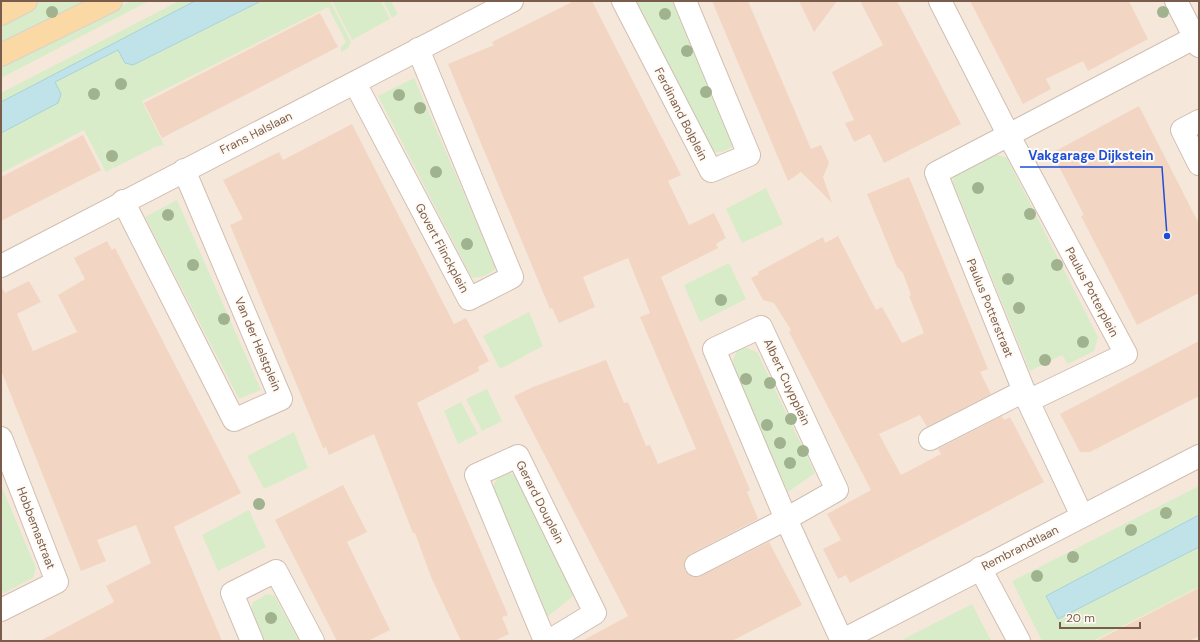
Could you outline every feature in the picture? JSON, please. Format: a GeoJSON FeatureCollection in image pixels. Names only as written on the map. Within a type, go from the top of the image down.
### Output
{"type":"FeatureCollection","features":[{"type":"Feature","properties":{"kind":"main road"},"geometry":{"type":"LineString","coordinates":[[1,14],[26,1]]}},
{"type":"Feature","properties":{"kind":"main road"},"geometry":{"type":"LineString","coordinates":[[1,55],[111,1]]}},
{"type":"Feature","properties":{"kind":"street","name":"Frans Halslaan"},"geometry":{"type":"LineString","coordinates":[[1,266],[123,201],[512,1]]}},
{"type":"Feature","properties":{"kind":"street","name":"Ferdinand Bolplein"},"geometry":{"type":"LineString","coordinates":[[623,1],[711,171],[749,155],[685,1]]}},
{"type":"Feature","properties":{"kind":"street"},"geometry":{"type":"LineString","coordinates":[[940,1],[1008,134]]}},
{"type":"Feature","properties":{"kind":"street"},"geometry":{"type":"LineString","coordinates":[[1176,1],[1197,42]]}},
{"type":"Feature","properties":{"kind":"street","name":"Paulus Potterstraat"},"geometry":{"type":"LineString","coordinates":[[1082,516],[1026,396],[936,173],[1008,134],[1197,42]]}},
{"type":"Feature","properties":{"kind":"street","name":"Govert Flinckplein"},"geometry":{"type":"LineString","coordinates":[[355,82],[469,299],[512,277],[418,49]]}},
{"type":"Feature","properties":{"kind":"street"},"geometry":{"type":"LineString","coordinates":[[1199,121],[1182,130],[1199,164]]}},
{"type":"Feature","properties":{"kind":"street","name":"Paulus Potterplein"},"geometry":{"type":"LineString","coordinates":[[930,440],[1026,396],[1126,354],[1008,134]]}},
{"type":"Feature","properties":{"kind":"street","name":"Van der Helstplein"},"geometry":{"type":"LineString","coordinates":[[123,201],[234,420],[281,399],[184,170]]}},
{"type":"Feature","properties":{"kind":"street","name":"Albert Cuypplein"},"geometry":{"type":"LineString","coordinates":[[696,565],[786,519],[837,490],[761,327],[714,349],[786,519],[842,641]]}},
{"type":"Feature","properties":{"kind":"street","name":"Hobbemastraat"},"geometry":{"type":"LineString","coordinates":[[1,438],[57,582],[1,610]]}},
{"type":"Feature","properties":{"kind":"street","name":"Gerard Douplein"},"geometry":{"type":"LineString","coordinates":[[544,641],[476,475],[518,456],[595,613],[549,641]]}},
{"type":"Feature","properties":{"kind":"street","name":"Rembrandtlaan"},"geometry":{"type":"LineString","coordinates":[[842,641],[980,568],[1199,456]]}},
{"type":"Feature","properties":{"kind":"street"},"geometry":{"type":"LineString","coordinates":[[980,568],[1019,641]]}},
{"type":"Feature","properties":{"kind":"street"},"geometry":{"type":"LineString","coordinates":[[252,641],[232,593],[276,571],[313,641]]}},
{"type":"Feature","properties":{"kind":"shaded area"},"geometry":{"type":"Polygon","coordinates":[[[1,1],[1199,1],[1199,641],[1,641],[1,1]]]}},
{"type":"Feature","properties":{"kind":"green space"},"geometry":{"type":"Polygon","coordinates":[[[37,1],[95,1],[1,46],[1,20],[37,1]]]}},
{"type":"Feature","properties":{"kind":"green space"},"geometry":{"type":"Polygon","coordinates":[[[131,1],[149,1],[1,78],[1,64],[131,1]]]}},
{"type":"Feature","properties":{"kind":"green space"},"geometry":{"type":"Polygon","coordinates":[[[179,1],[195,1],[1,102],[1,93],[179,1]]]}},
{"type":"Feature","properties":{"kind":"green space"},"geometry":{"type":"Polygon","coordinates":[[[261,1],[330,1],[351,42],[349,47],[341,52],[341,47],[346,42],[328,7],[142,101],[164,145],[155,147],[114,168],[92,125],[113,168],[106,172],[84,130],[1,173],[1,133],[58,103],[55,82],[119,50],[125,62],[133,65],[261,1]]]}},
{"type":"Feature","properties":{"kind":"green space"},"geometry":{"type":"Polygon","coordinates":[[[332,1],[381,1],[390,19],[352,40],[332,1]]]}},
{"type":"Feature","properties":{"kind":"green space"},"geometry":{"type":"Polygon","coordinates":[[[383,1],[391,1],[398,14],[392,18],[383,1]]]}},
{"type":"Feature","properties":{"kind":"green space"},"geometry":{"type":"Polygon","coordinates":[[[634,1],[672,1],[735,145],[728,150],[723,152],[714,152],[634,1]]]}},
{"type":"Feature","properties":{"kind":"green space"},"geometry":{"type":"Polygon","coordinates":[[[414,78],[496,268],[485,275],[472,278],[378,96],[414,78]]]}},
{"type":"Feature","properties":{"kind":"green space"},"geometry":{"type":"Polygon","coordinates":[[[992,153],[1007,158],[1098,337],[1094,351],[1068,364],[1062,355],[1030,371],[953,182],[954,175],[992,153]]]}},
{"type":"Feature","properties":{"kind":"green space"},"geometry":{"type":"Polygon","coordinates":[[[766,188],[783,224],[742,243],[726,209],[766,188]]]}},
{"type":"Feature","properties":{"kind":"green space"},"geometry":{"type":"Polygon","coordinates":[[[177,200],[261,390],[239,399],[145,217],[177,200]]]}},
{"type":"Feature","properties":{"kind":"green space"},"geometry":{"type":"Polygon","coordinates":[[[729,263],[746,299],[700,322],[684,285],[729,263]]]}},
{"type":"Feature","properties":{"kind":"green space"},"geometry":{"type":"Polygon","coordinates":[[[529,312],[543,346],[500,369],[483,336],[529,312]]]}},
{"type":"Feature","properties":{"kind":"green space"},"geometry":{"type":"Polygon","coordinates":[[[744,347],[757,352],[815,473],[788,492],[735,373],[733,360],[738,348],[744,347]]]}},
{"type":"Feature","properties":{"kind":"green space"},"geometry":{"type":"Polygon","coordinates":[[[487,389],[502,421],[482,431],[466,399],[487,389]]]}},
{"type":"Feature","properties":{"kind":"green space"},"geometry":{"type":"Polygon","coordinates":[[[461,402],[478,434],[458,444],[444,411],[461,402]]]}},
{"type":"Feature","properties":{"kind":"green space"},"geometry":{"type":"Polygon","coordinates":[[[294,432],[308,468],[264,489],[247,456],[294,432]]]}},
{"type":"Feature","properties":{"kind":"green space"},"geometry":{"type":"Polygon","coordinates":[[[506,472],[514,475],[577,593],[546,618],[493,489],[497,479],[506,472]]]}},
{"type":"Feature","properties":{"kind":"green space"},"geometry":{"type":"Polygon","coordinates":[[[1,485],[36,568],[33,578],[4,593],[1,589],[1,485]]]}},
{"type":"Feature","properties":{"kind":"green space"},"geometry":{"type":"Polygon","coordinates":[[[1199,486],[1199,515],[1046,596],[1058,619],[1199,547],[1199,587],[1093,641],[1042,641],[1012,581],[1199,486]]]}},
{"type":"Feature","properties":{"kind":"green space"},"geometry":{"type":"Polygon","coordinates":[[[249,510],[266,547],[218,571],[202,535],[249,510]]]}},
{"type":"Feature","properties":{"kind":"green space"},"geometry":{"type":"Polygon","coordinates":[[[267,594],[274,595],[299,641],[264,641],[251,610],[253,602],[267,594]]]}},
{"type":"Feature","properties":{"kind":"green space"},"geometry":{"type":"Polygon","coordinates":[[[972,604],[991,641],[956,641],[955,639],[952,641],[900,641],[972,604]]]}},
{"type":"Feature","properties":{"kind":"water"},"geometry":{"type":"Polygon","coordinates":[[[195,1],[261,1],[133,65],[125,63],[118,50],[55,82],[61,94],[58,103],[1,133],[1,102],[195,1]]]}},
{"type":"Feature","properties":{"kind":"water"},"geometry":{"type":"Polygon","coordinates":[[[1199,515],[1199,547],[1058,619],[1046,596],[1199,515]]]}},
{"type":"Feature","properties":{"kind":"building"},"geometry":{"type":"Polygon","coordinates":[[[574,1],[592,1],[681,175],[668,181],[689,225],[714,213],[726,238],[716,244],[718,248],[661,277],[750,490],[747,492],[758,519],[690,554],[685,559],[685,571],[689,575],[695,577],[701,576],[769,542],[802,605],[732,641],[582,641],[628,616],[514,396],[533,387],[606,360],[624,403],[628,402],[646,446],[650,445],[658,464],[696,449],[640,317],[650,313],[628,258],[583,277],[595,307],[559,323],[552,308],[550,309],[448,64],[494,45],[492,42],[574,1]]]}},
{"type":"Feature","properties":{"kind":"building"},"geometry":{"type":"Polygon","coordinates":[[[712,1],[748,1],[811,149],[821,145],[829,163],[823,177],[832,203],[801,172],[788,181],[712,1]]]}},
{"type":"Feature","properties":{"kind":"building"},"geometry":{"type":"Polygon","coordinates":[[[799,1],[837,1],[814,32],[799,1]]]}},
{"type":"Feature","properties":{"kind":"building"},"geometry":{"type":"Polygon","coordinates":[[[860,1],[897,1],[961,124],[884,163],[870,134],[854,142],[845,123],[854,120],[832,72],[883,45],[860,1]]]}},
{"type":"Feature","properties":{"kind":"building"},"geometry":{"type":"Polygon","coordinates":[[[970,1],[1129,1],[1148,39],[1088,71],[1083,61],[1046,79],[1051,89],[1023,104],[970,1]]]}},
{"type":"Feature","properties":{"kind":"building"},"geometry":{"type":"Polygon","coordinates":[[[320,13],[338,47],[162,138],[144,103],[320,13]]]}},
{"type":"Feature","properties":{"kind":"building"},"geometry":{"type":"Polygon","coordinates":[[[1139,106],[1199,224],[1199,293],[1137,325],[1081,216],[1084,215],[1052,153],[1139,106]]]}},
{"type":"Feature","properties":{"kind":"building"},"geometry":{"type":"Polygon","coordinates":[[[352,124],[454,324],[466,318],[489,361],[478,367],[479,371],[417,403],[508,615],[502,617],[509,634],[494,641],[461,641],[431,577],[415,533],[413,533],[374,434],[329,455],[326,447],[323,448],[230,225],[243,219],[223,180],[279,152],[283,160],[352,124]]]}},
{"type":"Feature","properties":{"kind":"building"},"geometry":{"type":"Polygon","coordinates":[[[83,135],[101,170],[1,221],[1,177],[83,135]]]}},
{"type":"Feature","properties":{"kind":"building"},"geometry":{"type":"Polygon","coordinates":[[[909,177],[988,369],[980,372],[991,394],[927,427],[920,415],[879,434],[901,475],[941,454],[938,449],[1002,416],[1004,420],[1010,417],[1044,482],[850,583],[846,575],[838,579],[823,549],[841,540],[827,514],[871,490],[789,332],[791,330],[774,303],[763,300],[751,278],[759,274],[758,272],[823,237],[825,243],[838,236],[876,310],[882,307],[902,343],[924,333],[909,296],[911,295],[903,273],[897,267],[867,194],[909,177]]]}},
{"type":"Feature","properties":{"kind":"building"},"geometry":{"type":"Polygon","coordinates":[[[107,241],[112,250],[115,248],[241,493],[174,527],[222,641],[40,641],[114,602],[106,586],[151,563],[136,525],[97,540],[106,561],[81,571],[1,370],[1,286],[5,293],[29,281],[41,302],[17,314],[33,351],[77,332],[58,295],[85,279],[74,258],[107,241]]]}},
{"type":"Feature","properties":{"kind":"building"},"geometry":{"type":"Polygon","coordinates":[[[1199,341],[1199,396],[1090,452],[1080,452],[1060,414],[1199,341]]]}},
{"type":"Feature","properties":{"kind":"building"},"geometry":{"type":"Polygon","coordinates":[[[343,485],[367,532],[347,542],[390,630],[368,641],[337,641],[275,520],[343,485]]]}},
{"type":"Feature","properties":{"kind":"building"},"geometry":{"type":"Polygon","coordinates":[[[1199,588],[1199,636],[1189,641],[1096,641],[1199,588]]]}},
{"type":"Feature","properties":{"kind":"place","name":"Vakgarage Dijkstein"},"geometry":{"type":"Point","coordinates":[1167,236]}}]}
